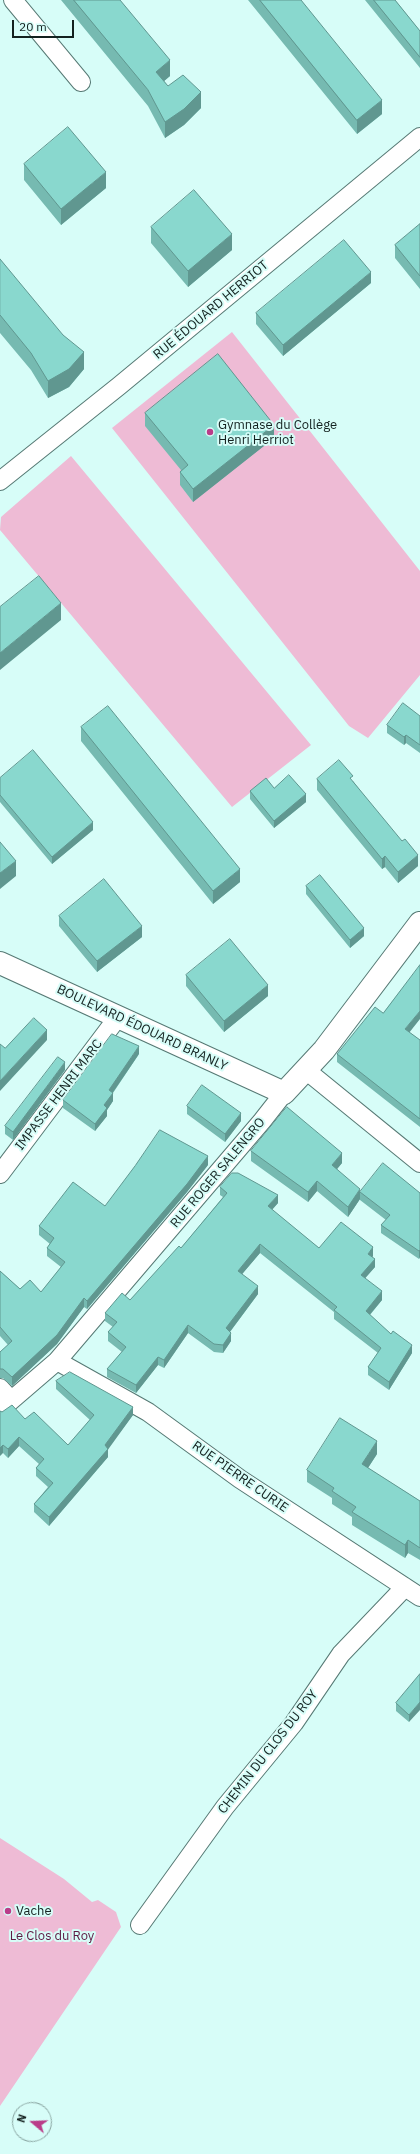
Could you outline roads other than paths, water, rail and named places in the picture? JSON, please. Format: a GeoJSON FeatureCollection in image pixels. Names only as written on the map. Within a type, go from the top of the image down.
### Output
{"type":"FeatureCollection","features":[{"type":"Feature","properties":{"kind":"street"},"geometry":{"type":"LineString","coordinates":[[13,0],[81,82]]}},
{"type":"Feature","properties":{"kind":"street","name":"RUE ÉDOUARD HERRIOT"},"geometry":{"type":"LineString","coordinates":[[0,481],[100,401],[420,137]]}},
{"type":"Feature","properties":{"kind":"street","name":"RUE ROGER SALENGRO"},"geometry":{"type":"LineString","coordinates":[[4,1399],[57,1361],[262,1121],[284,1092],[306,1071],[420,923]]}},
{"type":"Feature","properties":{"kind":"street","name":"BOULEVARD ÉDOUARD BRANLY"},"geometry":{"type":"LineString","coordinates":[[0,963],[284,1092]]}},
{"type":"Feature","properties":{"kind":"street","name":"IMPASSE HENRI MARC"},"geometry":{"type":"LineString","coordinates":[[0,1174],[118,1017]]}},
{"type":"Feature","properties":{"kind":"street"},"geometry":{"type":"LineString","coordinates":[[306,1071],[420,1163]]}},
{"type":"Feature","properties":{"kind":"street","name":"RUE PIERRE CURIE"},"geometry":{"type":"LineString","coordinates":[[57,1361],[148,1412],[240,1479],[420,1597]]}},
{"type":"Feature","properties":{"kind":"street","name":"CHEMIN DU CLOS DU ROY"},"geometry":{"type":"LineString","coordinates":[[140,1925],[225,1807],[294,1723],[341,1654],[406,1587]]}},
{"type":"Feature","properties":{"kind":"place","name":"Gymnase du Collège Henri Herriot"},"geometry":{"type":"Point","coordinates":[210,432]}},
{"type":"Feature","properties":{"kind":"place","name":"Vache"},"geometry":{"type":"Point","coordinates":[8,1911]}},
{"type":"Feature","properties":{"kind":"park label","name":"Le Clos du Roy"},"geometry":{"type":"Point","coordinates":[52,1936]}}]}
